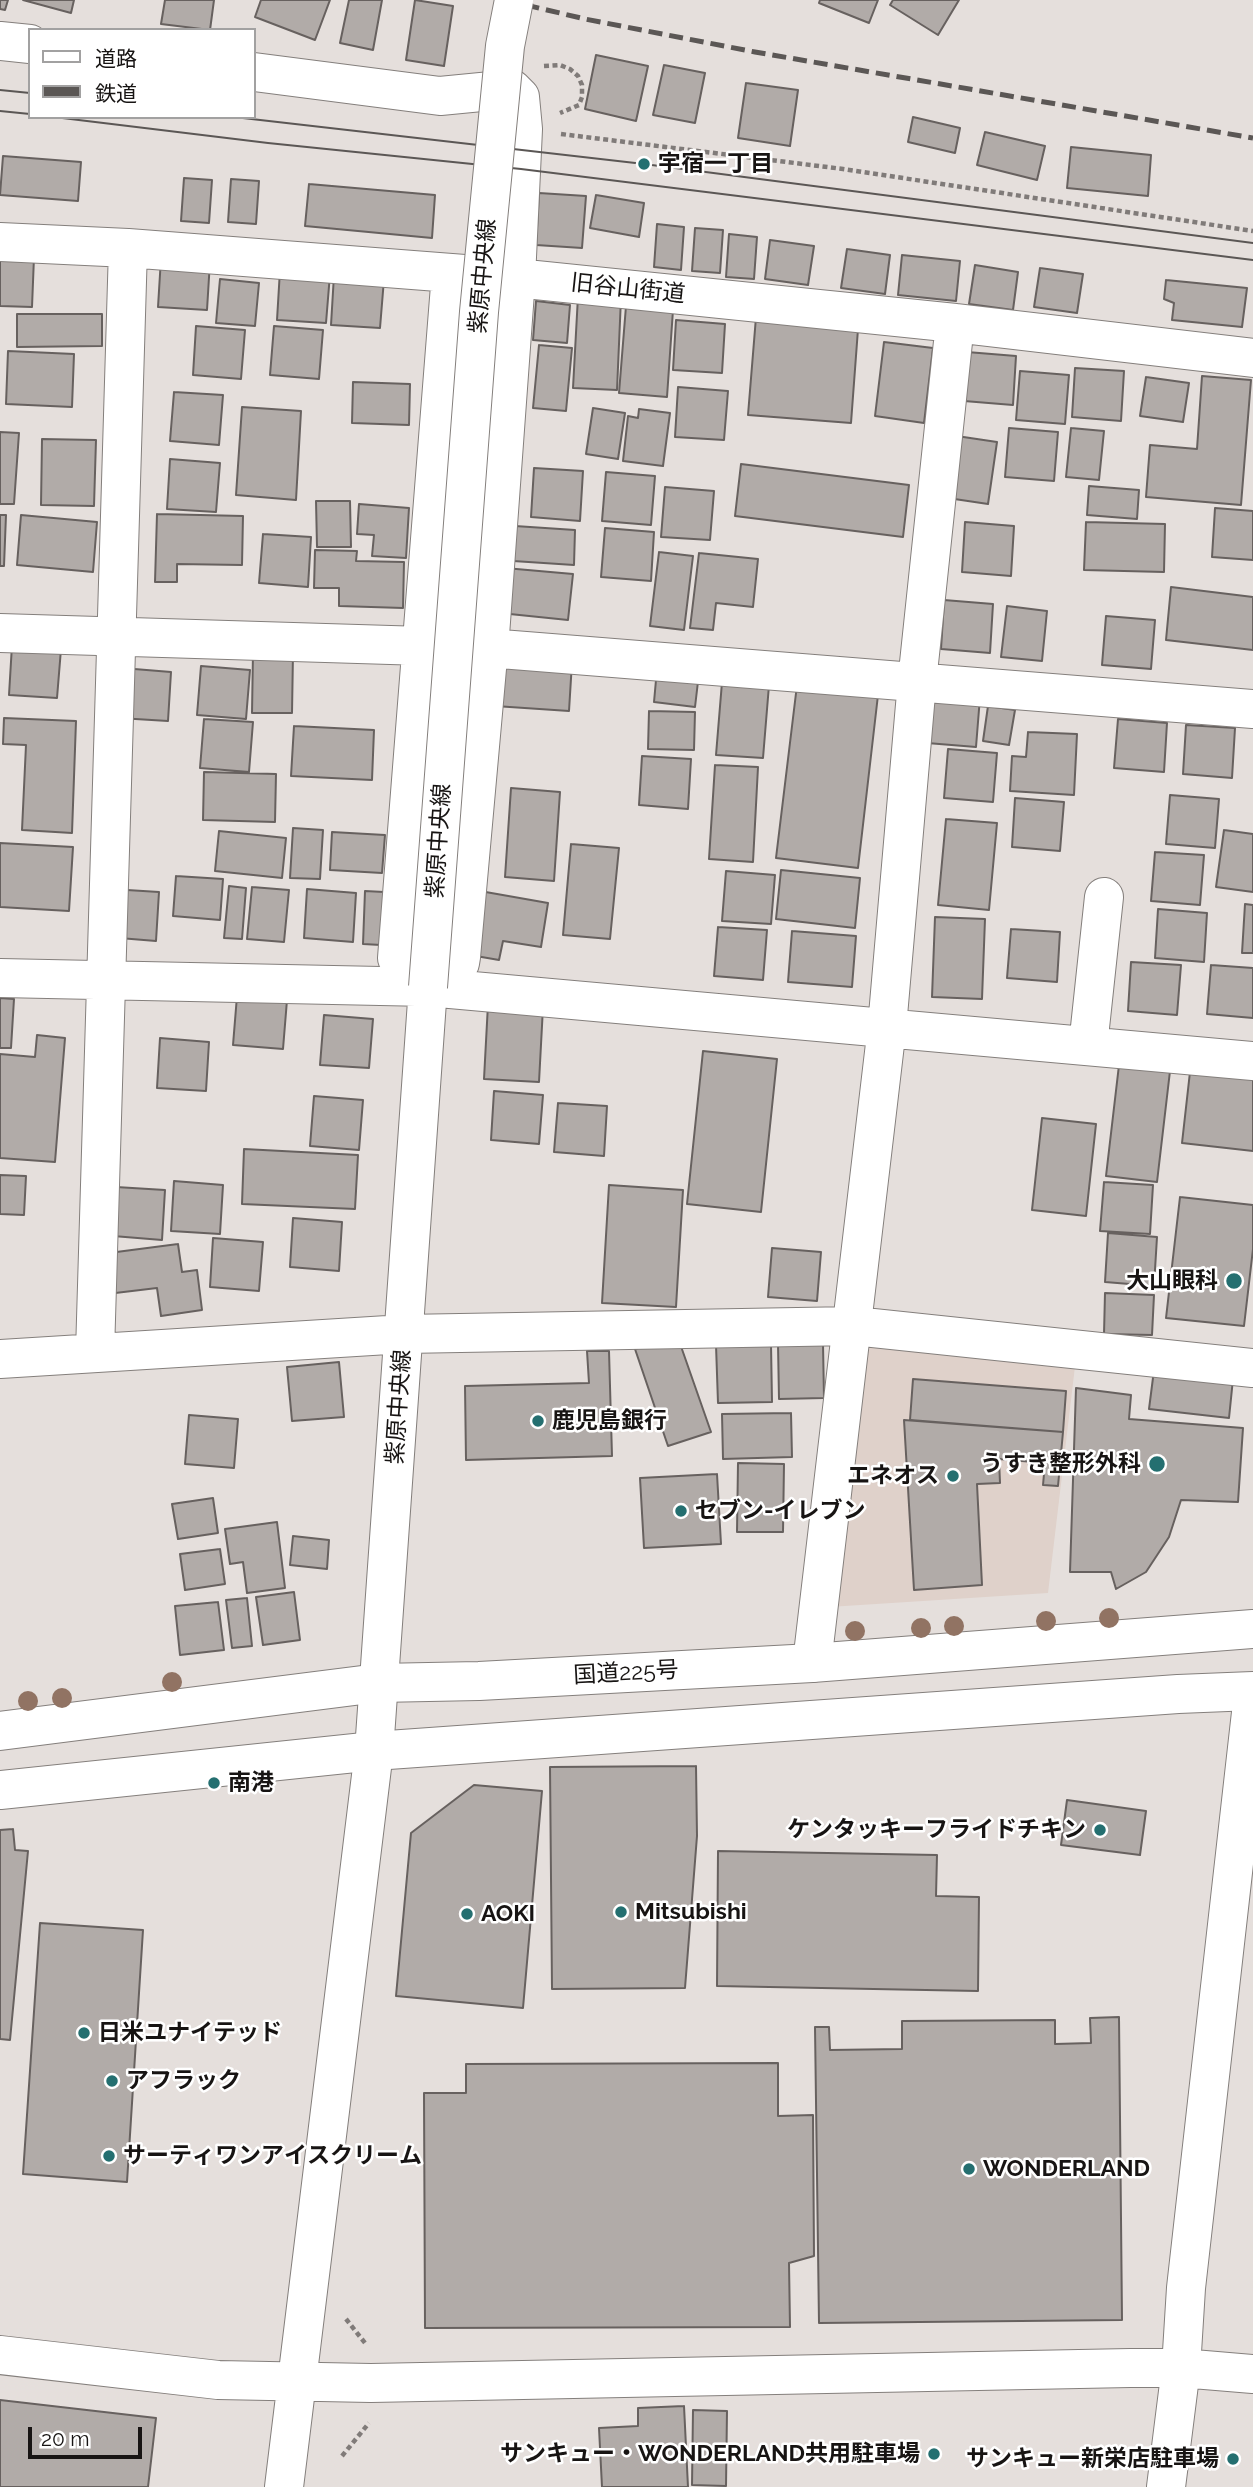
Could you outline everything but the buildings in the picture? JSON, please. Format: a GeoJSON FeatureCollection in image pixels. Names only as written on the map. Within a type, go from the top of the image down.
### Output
{"type":"FeatureCollection","features":[{"type":"Feature","properties":{"kind":"main road","name":"紫原中央線"},"geometry":{"type":"LineString","coordinates":[[284,2487],[374,1751],[479,312],[505,46],[514,0]]}},
{"type":"Feature","properties":{"kind":"main road"},"geometry":{"type":"LineString","coordinates":[[0,41],[28,44]]}},
{"type":"Feature","properties":{"kind":"main road"},"geometry":{"type":"LineString","coordinates":[[256,72],[440,96],[512,89],[534,121],[516,278],[488,648],[460,963],[428,987]]}},
{"type":"Feature","properties":{"kind":"main road","name":"旧谷山街道"},"geometry":{"type":"LineString","coordinates":[[0,242],[128,248],[516,278],[955,323],[1253,358]]}},
{"type":"Feature","properties":{"kind":"main road"},"geometry":{"type":"LineString","coordinates":[[95,1352],[104,980],[128,248]]}},
{"type":"Feature","properties":{"kind":"main road"},"geometry":{"type":"LineString","coordinates":[[428,987],[397,958],[451,273]]}},
{"type":"Feature","properties":{"kind":"main road"},"geometry":{"type":"LineString","coordinates":[[812,1663],[854,1326],[887,1027],[916,682],[955,323]]}},
{"type":"Feature","properties":{"kind":"main road"},"geometry":{"type":"LineString","coordinates":[[0,633],[488,648],[1253,709]]}},
{"type":"Feature","properties":{"kind":"main road"},"geometry":{"type":"LineString","coordinates":[[1088,1046],[1104,897]]}},
{"type":"Feature","properties":{"kind":"main road"},"geometry":{"type":"LineString","coordinates":[[0,978],[428,987],[1253,1061]]}},
{"type":"Feature","properties":{"kind":"main road"},"geometry":{"type":"LineString","coordinates":[[0,1359],[404,1334],[854,1326],[1253,1368]]}},
{"type":"Feature","properties":{"kind":"main road","name":"国道225号"},"geometry":{"type":"LineString","coordinates":[[0,1731],[379,1684],[812,1663],[1253,1629]]}},
{"type":"Feature","properties":{"kind":"main road"},"geometry":{"type":"LineString","coordinates":[[0,1790],[374,1751],[1178,1694],[1253,1693],[1166,2487]]}},
{"type":"Feature","properties":{"kind":"main road"},"geometry":{"type":"LineString","coordinates":[[0,2354],[218,2380],[371,2383],[1181,2368],[1253,2374]]}},
{"type":"Feature","properties":{"kind":"path"},"geometry":{"type":"LineString","coordinates":[[534,121],[579,105],[582,85],[578,76],[560,65]]}},
{"type":"Feature","properties":{"kind":"path"},"geometry":{"type":"LineString","coordinates":[[534,121],[1253,231]]}},
{"type":"Feature","properties":{"kind":"path"},"geometry":{"type":"LineString","coordinates":[[346,2319],[366,2345]]}},
{"type":"Feature","properties":{"kind":"path"},"geometry":{"type":"LineString","coordinates":[[342,2456],[369,2423]]}},
{"type":"Feature","properties":{"kind":"shaded area","name":"エネオス"},"geometry":{"type":"Polygon","coordinates":[[[877,1341],[1076,1358],[1048,1593],[829,1607],[858,1360],[877,1341]]]}},
{"type":"Feature","properties":{"kind":"tram line"},"geometry":{"type":"LineString","coordinates":[[0,90],[28,93]]}},
{"type":"Feature","properties":{"kind":"tram line"},"geometry":{"type":"LineString","coordinates":[[0,111],[28,114]]}},
{"type":"Feature","properties":{"kind":"tram line"},"geometry":{"type":"LineString","coordinates":[[70,119],[521,169],[1253,260]]}},
{"type":"Feature","properties":{"kind":"tram line"},"geometry":{"type":"LineString","coordinates":[[251,119],[644,164],[1253,243]]}},
{"type":"Feature","properties":{"kind":"railway"},"geometry":{"type":"LineString","coordinates":[[505,0],[585,19],[755,52],[1253,138]]}},
{"type":"Feature","properties":{"kind":"place","name":"宇宿一丁目"},"geometry":{"type":"Point","coordinates":[644,164]}},
{"type":"Feature","properties":{"kind":"place","name":"大山眼科"},"geometry":{"type":"Point","coordinates":[1234,1281]}},
{"type":"Feature","properties":{"kind":"place","name":"鹿児島銀行"},"geometry":{"type":"Point","coordinates":[538,1421]}},
{"type":"Feature","properties":{"kind":"place","name":"うすき整形外科"},"geometry":{"type":"Point","coordinates":[1157,1464]}},
{"type":"Feature","properties":{"kind":"place","name":"エネオス"},"geometry":{"type":"Point","coordinates":[953,1476]}},
{"type":"Feature","properties":{"kind":"place","name":"セブン-イレブン"},"geometry":{"type":"Point","coordinates":[681,1511]}},
{"type":"Feature","properties":{"kind":"place","name":"南港"},"geometry":{"type":"Point","coordinates":[214,1783]}},
{"type":"Feature","properties":{"kind":"place","name":"ケンタッキーフライドチキン"},"geometry":{"type":"Point","coordinates":[1100,1830]}},
{"type":"Feature","properties":{"kind":"place","name":"Mitsubishi"},"geometry":{"type":"Point","coordinates":[621,1912]}},
{"type":"Feature","properties":{"kind":"place","name":"AOKI"},"geometry":{"type":"Point","coordinates":[467,1914]}},
{"type":"Feature","properties":{"kind":"place","name":"日米ユナイテッド"},"geometry":{"type":"Point","coordinates":[84,2033]}},
{"type":"Feature","properties":{"kind":"place","name":"アフラック"},"geometry":{"type":"Point","coordinates":[112,2081]}},
{"type":"Feature","properties":{"kind":"place","name":"サーティワンアイスクリーム"},"geometry":{"type":"Point","coordinates":[109,2156]}},
{"type":"Feature","properties":{"kind":"place","name":"WONDERLAND"},"geometry":{"type":"Point","coordinates":[969,2169]}},
{"type":"Feature","properties":{"kind":"place","name":"サンキュー・WONDERLAND共用駐車場"},"geometry":{"type":"Point","coordinates":[934,2454]}},
{"type":"Feature","properties":{"kind":"place","name":"サンキュー新栄店駐車場"},"geometry":{"type":"Point","coordinates":[1233,2459]}}]}
